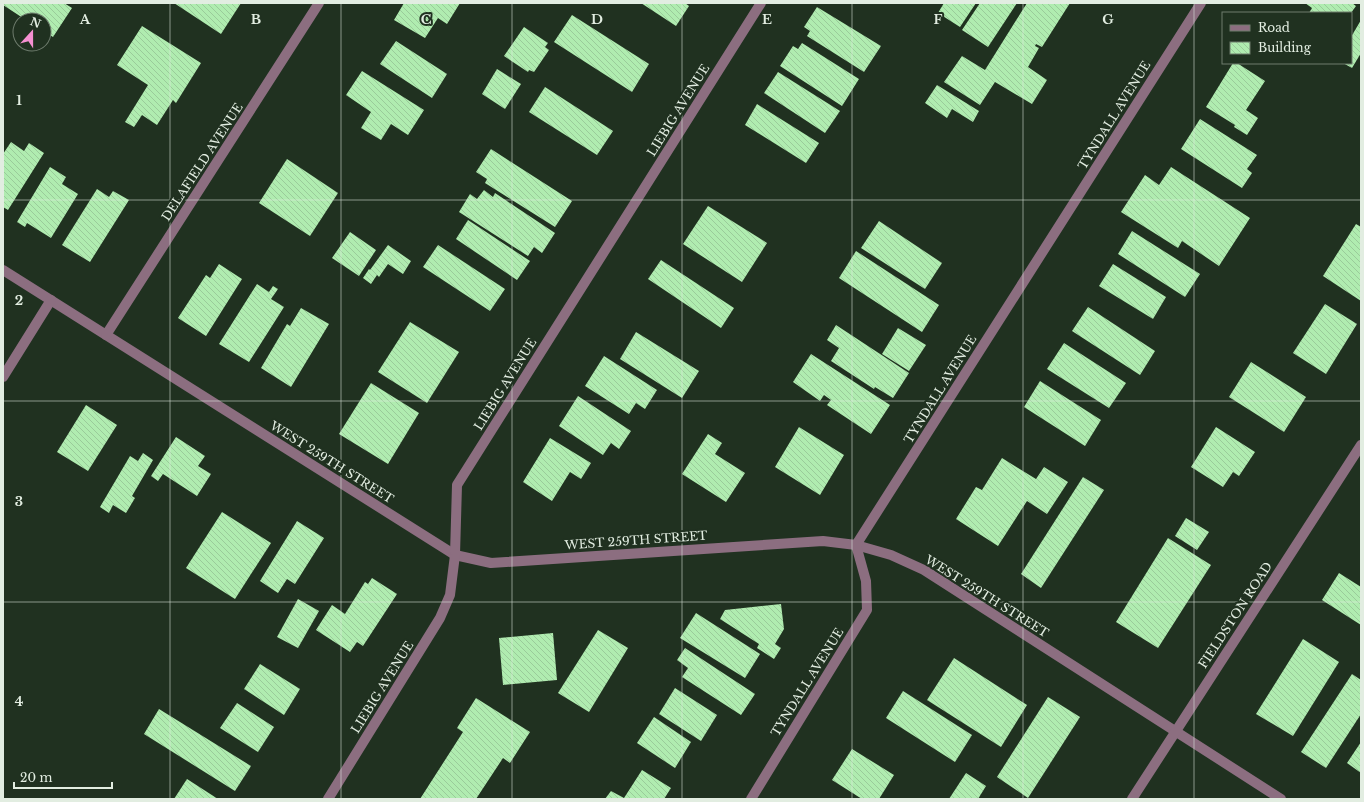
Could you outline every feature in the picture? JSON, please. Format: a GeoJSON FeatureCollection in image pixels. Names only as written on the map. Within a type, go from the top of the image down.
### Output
{"type":"FeatureCollection","features":[{"type":"Feature","properties":{"kind":"street","name":"DELAFIELD AVENUE"},"geometry":{"type":"LineString","coordinates":[[106,335],[319,3]]}},
{"type":"Feature","properties":{"kind":"street","name":"LIEBIG AVENUE"},"geometry":{"type":"LineString","coordinates":[[328,799],[440,618],[450,596],[455,554],[457,485],[761,3]]}},
{"type":"Feature","properties":{"kind":"street","name":"TYNDALL AVENUE"},"geometry":{"type":"LineString","coordinates":[[750,799],[867,610],[866,581],[856,545],[1197,4]]}},
{"type":"Feature","properties":{"kind":"street","name":"WEST 259TH STREET"},"geometry":{"type":"LineString","coordinates":[[3,270],[455,554],[491,563],[823,541],[856,545],[891,556],[924,570],[1281,799]]}},
{"type":"Feature","properties":{"kind":"street"},"geometry":{"type":"LineString","coordinates":[[3,377],[51,300]]}},
{"type":"Feature","properties":{"kind":"street","name":"FIELDSTON ROAD"},"geometry":{"type":"LineString","coordinates":[[1132,799],[1361,445]]}},
{"type":"Feature","properties":{"kind":"building"},"geometry":{"type":"Polygon","coordinates":[[[3,3],[64,3],[72,8],[53,37],[52,12],[14,12],[3,5],[3,3]]]}},
{"type":"Feature","properties":{"kind":"building"},"geometry":{"type":"Polygon","coordinates":[[[174,3],[241,3],[221,34],[174,3]]]}},
{"type":"Feature","properties":{"kind":"building"},"geometry":{"type":"Polygon","coordinates":[[[404,3],[460,3],[447,24],[438,18],[425,38],[394,20],[404,3]]]}},
{"type":"Feature","properties":{"kind":"building"},"geometry":{"type":"Polygon","coordinates":[[[641,3],[685,3],[689,6],[676,26],[641,3]]]}},
{"type":"Feature","properties":{"kind":"building"},"geometry":{"type":"Polygon","coordinates":[[[944,3],[976,3],[960,27],[938,13],[944,3]]]}},
{"type":"Feature","properties":{"kind":"building"},"geometry":{"type":"Polygon","coordinates":[[[980,3],[1017,3],[988,47],[962,30],[980,3]]]}},
{"type":"Feature","properties":{"kind":"building"},"geometry":{"type":"Polygon","coordinates":[[[1027,3],[1070,3],[1042,47],[1036,44],[1035,46],[1039,48],[1028,67],[1047,80],[1032,104],[995,82],[980,105],[944,82],[962,56],[985,70],[1027,3]]]}},
{"type":"Feature","properties":{"kind":"building"},"geometry":{"type":"Polygon","coordinates":[[[1305,3],[1352,3],[1356,6],[1352,12],[1310,12],[1312,8],[1305,3]]]}},
{"type":"Feature","properties":{"kind":"building"},"geometry":{"type":"Polygon","coordinates":[[[817,7],[881,46],[864,72],[807,36],[810,31],[804,27],[817,7]]]}},
{"type":"Feature","properties":{"kind":"building"},"geometry":{"type":"Polygon","coordinates":[[[572,15],[649,64],[632,92],[554,42],[572,15]]]}},
{"type":"Feature","properties":{"kind":"building"},"geometry":{"type":"Polygon","coordinates":[[[1361,20],[1361,53],[1352,68],[1345,64],[1352,64],[1352,35],[1361,20]]]}},
{"type":"Feature","properties":{"kind":"building"},"geometry":{"type":"Polygon","coordinates":[[[142,26],[201,63],[176,103],[173,100],[157,125],[142,115],[134,127],[125,122],[148,85],[117,65],[142,26]]]}},
{"type":"Feature","properties":{"kind":"building"},"geometry":{"type":"Polygon","coordinates":[[[524,27],[548,43],[545,47],[549,50],[534,72],[529,70],[528,72],[504,56],[524,27]]]}},
{"type":"Feature","properties":{"kind":"building"},"geometry":{"type":"Polygon","coordinates":[[[396,41],[447,74],[432,98],[380,64],[396,41]]]}},
{"type":"Feature","properties":{"kind":"building"},"geometry":{"type":"Polygon","coordinates":[[[802,43],[859,79],[842,106],[780,66],[793,46],[798,49],[802,43]]]}},
{"type":"Feature","properties":{"kind":"building"},"geometry":{"type":"Polygon","coordinates":[[[1232,64],[1239,64],[1265,81],[1246,110],[1258,118],[1247,135],[1234,127],[1235,125],[1206,107],[1232,64]]]}},
{"type":"Feature","properties":{"kind":"building"},"geometry":{"type":"Polygon","coordinates":[[[497,69],[521,84],[505,109],[482,94],[497,69]]]}},
{"type":"Feature","properties":{"kind":"building"},"geometry":{"type":"Polygon","coordinates":[[[362,71],[424,110],[408,135],[391,124],[381,140],[361,128],[371,112],[346,95],[362,71]]]}},
{"type":"Feature","properties":{"kind":"building"},"geometry":{"type":"Polygon","coordinates":[[[778,72],[840,111],[825,133],[764,93],[778,72]]]}},
{"type":"Feature","properties":{"kind":"building"},"geometry":{"type":"Polygon","coordinates":[[[937,85],[979,111],[973,122],[952,109],[947,118],[925,103],[937,85]]]}},
{"type":"Feature","properties":{"kind":"building"},"geometry":{"type":"Polygon","coordinates":[[[545,87],[613,131],[597,155],[529,112],[545,87]]]}},
{"type":"Feature","properties":{"kind":"building"},"geometry":{"type":"Polygon","coordinates":[[[757,104],[819,143],[806,163],[745,125],[757,104]]]}},
{"type":"Feature","properties":{"kind":"building"},"geometry":{"type":"Polygon","coordinates":[[[1200,119],[1257,155],[1247,169],[1252,173],[1242,188],[1181,149],[1200,119]]]}},
{"type":"Feature","properties":{"kind":"building"},"geometry":{"type":"Polygon","coordinates":[[[11,142],[24,151],[29,143],[44,153],[8,210],[3,207],[3,154],[11,142]]]}},
{"type":"Feature","properties":{"kind":"building"},"geometry":{"type":"Polygon","coordinates":[[[491,149],[572,201],[555,227],[485,183],[487,179],[476,172],[491,149]]]}},
{"type":"Feature","properties":{"kind":"building"},"geometry":{"type":"Polygon","coordinates":[[[287,159],[338,193],[310,236],[259,203],[287,159]]]}},
{"type":"Feature","properties":{"kind":"building"},"geometry":{"type":"Polygon","coordinates":[[[50,167],[66,177],[62,184],[78,194],[51,238],[27,223],[25,227],[17,222],[50,167]]]}},
{"type":"Feature","properties":{"kind":"building"},"geometry":{"type":"Polygon","coordinates":[[[1171,167],[1250,218],[1219,266],[1182,241],[1178,248],[1121,212],[1145,175],[1159,185],[1171,167]]]}},
{"type":"Feature","properties":{"kind":"building"},"geometry":{"type":"Polygon","coordinates":[[[97,189],[109,197],[113,191],[129,200],[90,262],[62,245],[97,189]]]}},
{"type":"Feature","properties":{"kind":"building"},"geometry":{"type":"Polygon","coordinates":[[[484,190],[493,197],[495,193],[555,233],[542,253],[534,247],[528,256],[459,212],[470,194],[477,199],[484,190]]]}},
{"type":"Feature","properties":{"kind":"building"},"geometry":{"type":"Polygon","coordinates":[[[708,206],[767,243],[742,282],[683,244],[708,206]]]}},
{"type":"Feature","properties":{"kind":"building"},"geometry":{"type":"Polygon","coordinates":[[[468,220],[530,261],[517,280],[456,239],[468,220]]]}},
{"type":"Feature","properties":{"kind":"building"},"geometry":{"type":"Polygon","coordinates":[[[879,221],[942,263],[925,289],[861,248],[879,221]]]}},
{"type":"Feature","properties":{"kind":"building"},"geometry":{"type":"Polygon","coordinates":[[[1356,224],[1361,227],[1361,301],[1323,276],[1356,224]]]}},
{"type":"Feature","properties":{"kind":"building"},"geometry":{"type":"Polygon","coordinates":[[[1132,231],[1200,274],[1185,297],[1118,254],[1132,231]]]}},
{"type":"Feature","properties":{"kind":"building"},"geometry":{"type":"Polygon","coordinates":[[[350,232],[376,250],[359,276],[332,258],[350,232]]]}},
{"type":"Feature","properties":{"kind":"building"},"geometry":{"type":"Polygon","coordinates":[[[388,245],[411,261],[403,274],[388,264],[379,277],[377,275],[371,284],[363,278],[388,245]]]}},
{"type":"Feature","properties":{"kind":"building"},"geometry":{"type":"Polygon","coordinates":[[[438,245],[505,289],[490,311],[423,267],[438,245]]]}},
{"type":"Feature","properties":{"kind":"building"},"geometry":{"type":"Polygon","coordinates":[[[856,251],[939,305],[922,332],[839,278],[856,251]]]}},
{"type":"Feature","properties":{"kind":"building"},"geometry":{"type":"Polygon","coordinates":[[[661,260],[734,308],[721,328],[648,279],[661,260]]]}},
{"type":"Feature","properties":{"kind":"building"},"geometry":{"type":"Polygon","coordinates":[[[219,264],[242,279],[206,336],[178,318],[206,275],[210,278],[219,264]]]}},
{"type":"Feature","properties":{"kind":"building"},"geometry":{"type":"Polygon","coordinates":[[[1113,264],[1166,297],[1153,319],[1099,286],[1113,264]]]}},
{"type":"Feature","properties":{"kind":"building"},"geometry":{"type":"Polygon","coordinates":[[[257,284],[269,292],[273,286],[278,289],[271,299],[284,307],[249,362],[219,344],[257,284]]]}},
{"type":"Feature","properties":{"kind":"building"},"geometry":{"type":"Polygon","coordinates":[[[1325,304],[1357,324],[1326,374],[1293,353],[1325,304]]]}},
{"type":"Feature","properties":{"kind":"building"},"geometry":{"type":"Polygon","coordinates":[[[1088,307],[1155,351],[1140,375],[1072,331],[1088,307]]]}},
{"type":"Feature","properties":{"kind":"building"},"geometry":{"type":"Polygon","coordinates":[[[301,308],[329,324],[291,387],[261,368],[287,324],[290,326],[301,308]]]}},
{"type":"Feature","properties":{"kind":"building"},"geometry":{"type":"Polygon","coordinates":[[[410,322],[459,352],[427,403],[378,372],[410,322]]]}},
{"type":"Feature","properties":{"kind":"building"},"geometry":{"type":"Polygon","coordinates":[[[836,325],[909,373],[893,398],[875,387],[874,389],[831,361],[839,348],[827,340],[836,325]]]}},
{"type":"Feature","properties":{"kind":"building"},"geometry":{"type":"Polygon","coordinates":[[[898,328],[926,345],[909,371],[882,354],[898,328]]]}},
{"type":"Feature","properties":{"kind":"building"},"geometry":{"type":"Polygon","coordinates":[[[636,332],[699,371],[682,398],[620,359],[636,332]]]}},
{"type":"Feature","properties":{"kind":"building"},"geometry":{"type":"Polygon","coordinates":[[[1064,343],[1126,383],[1109,408],[1047,369],[1064,343]]]}},
{"type":"Feature","properties":{"kind":"building"},"geometry":{"type":"Polygon","coordinates":[[[811,354],[890,405],[871,434],[827,405],[831,400],[824,395],[820,401],[793,382],[811,354]]]}},
{"type":"Feature","properties":{"kind":"building"},"geometry":{"type":"Polygon","coordinates":[[[604,356],[657,390],[645,409],[636,403],[629,414],[585,386],[604,356]]]}},
{"type":"Feature","properties":{"kind":"building"},"geometry":{"type":"Polygon","coordinates":[[[1251,362],[1306,397],[1284,432],[1229,397],[1251,362]]]}},
{"type":"Feature","properties":{"kind":"building"},"geometry":{"type":"Polygon","coordinates":[[[1040,381],[1101,420],[1085,446],[1024,407],[1040,381]]]}},
{"type":"Feature","properties":{"kind":"building"},"geometry":{"type":"Polygon","coordinates":[[[371,383],[419,413],[388,464],[339,434],[371,383]]]}},
{"type":"Feature","properties":{"kind":"building"},"geometry":{"type":"Polygon","coordinates":[[[578,396],[631,431],[619,449],[611,443],[603,455],[559,426],[578,396]]]}},
{"type":"Feature","properties":{"kind":"building"},"geometry":{"type":"Polygon","coordinates":[[[86,405],[117,425],[88,471],[57,452],[86,405]]]}},
{"type":"Feature","properties":{"kind":"building"},"geometry":{"type":"Polygon","coordinates":[[[799,427],[844,455],[820,495],[775,467],[799,427]]]}},
{"type":"Feature","properties":{"kind":"building"},"geometry":{"type":"Polygon","coordinates":[[[1216,427],[1255,452],[1239,476],[1233,472],[1223,487],[1191,467],[1216,427]]]}},
{"type":"Feature","properties":{"kind":"building"},"geometry":{"type":"Polygon","coordinates":[[[708,434],[722,443],[715,454],[745,473],[726,502],[682,474],[708,434]]]}},
{"type":"Feature","properties":{"kind":"building"},"geometry":{"type":"Polygon","coordinates":[[[176,437],[205,456],[198,466],[211,474],[197,496],[163,474],[158,481],[151,476],[176,437]]]}},
{"type":"Feature","properties":{"kind":"building"},"geometry":{"type":"Polygon","coordinates":[[[550,438],[591,463],[581,479],[570,472],[552,501],[523,482],[550,438]]]}},
{"type":"Feature","properties":{"kind":"building"},"geometry":{"type":"Polygon","coordinates":[[[143,453],[153,460],[132,496],[135,498],[126,513],[113,505],[109,513],[100,507],[130,456],[138,461],[143,453]]]}},
{"type":"Feature","properties":{"kind":"building"},"geometry":{"type":"Polygon","coordinates":[[[1002,458],[1036,479],[1044,467],[1068,482],[1047,514],[1027,501],[998,546],[956,519],[976,487],[982,490],[1002,458]]]}},
{"type":"Feature","properties":{"kind":"building"},"geometry":{"type":"Polygon","coordinates":[[[1083,477],[1104,490],[1041,588],[1021,574],[1083,477]]]}},
{"type":"Feature","properties":{"kind":"building"},"geometry":{"type":"Polygon","coordinates":[[[222,512],[271,543],[235,599],[186,568],[222,512]]]}},
{"type":"Feature","properties":{"kind":"building"},"geometry":{"type":"Polygon","coordinates":[[[1186,518],[1209,532],[1197,550],[1175,536],[1186,518]]]}},
{"type":"Feature","properties":{"kind":"building"},"geometry":{"type":"Polygon","coordinates":[[[297,521],[324,538],[295,584],[287,579],[278,593],[260,581],[297,521]]]}},
{"type":"Feature","properties":{"kind":"building"},"geometry":{"type":"Polygon","coordinates":[[[1168,538],[1211,565],[1158,648],[1116,622],[1168,538]]]}},
{"type":"Feature","properties":{"kind":"building"},"geometry":{"type":"Polygon","coordinates":[[[1339,573],[1361,587],[1361,625],[1322,600],[1339,573]]]}},
{"type":"Feature","properties":{"kind":"building"},"geometry":{"type":"Polygon","coordinates":[[[372,578],[397,594],[363,646],[357,642],[350,652],[316,630],[332,605],[345,614],[365,582],[368,584],[372,578]]]}},
{"type":"Feature","properties":{"kind":"building"},"geometry":{"type":"Polygon","coordinates":[[[298,599],[319,611],[298,648],[277,637],[298,599]]]}},
{"type":"Feature","properties":{"kind":"building"},"geometry":{"type":"Polygon","coordinates":[[[781,604],[784,629],[775,644],[781,648],[774,659],[757,648],[759,644],[720,619],[725,610],[781,604]]]}},
{"type":"Feature","properties":{"kind":"building"},"geometry":{"type":"Polygon","coordinates":[[[696,613],[760,654],[745,678],[680,638],[696,613]]]}},
{"type":"Feature","properties":{"kind":"building"},"geometry":{"type":"Polygon","coordinates":[[[598,630],[628,648],[589,712],[558,693],[598,630]]]}},
{"type":"Feature","properties":{"kind":"building"},"geometry":{"type":"Polygon","coordinates":[[[553,633],[557,680],[503,685],[499,638],[553,633]]]}},
{"type":"Feature","properties":{"kind":"building"},"geometry":{"type":"Polygon","coordinates":[[[1303,639],[1339,662],[1293,736],[1256,714],[1303,639]]]}},
{"type":"Feature","properties":{"kind":"building"},"geometry":{"type":"Polygon","coordinates":[[[685,648],[755,694],[741,715],[682,677],[688,668],[677,660],[685,648]]]}},
{"type":"Feature","properties":{"kind":"building"},"geometry":{"type":"Polygon","coordinates":[[[954,658],[1027,705],[1001,747],[927,700],[954,658]]]}},
{"type":"Feature","properties":{"kind":"building"},"geometry":{"type":"Polygon","coordinates":[[[260,664],[300,689],[284,715],[244,689],[260,664]]]}},
{"type":"Feature","properties":{"kind":"building"},"geometry":{"type":"Polygon","coordinates":[[[1352,674],[1361,680],[1361,714],[1326,768],[1301,752],[1352,674]]]}},
{"type":"Feature","properties":{"kind":"building"},"geometry":{"type":"Polygon","coordinates":[[[675,688],[717,715],[701,741],[659,714],[675,688]]]}},
{"type":"Feature","properties":{"kind":"building"},"geometry":{"type":"Polygon","coordinates":[[[903,691],[972,735],[955,762],[886,718],[903,691]]]}},
{"type":"Feature","properties":{"kind":"building"},"geometry":{"type":"Polygon","coordinates":[[[1048,697],[1080,717],[1028,798],[997,777],[1048,697]]]}},
{"type":"Feature","properties":{"kind":"building"},"geometry":{"type":"Polygon","coordinates":[[[476,698],[530,732],[510,763],[503,758],[476,799],[420,799],[463,732],[457,728],[476,698]]]}},
{"type":"Feature","properties":{"kind":"building"},"geometry":{"type":"Polygon","coordinates":[[[237,703],[274,727],[258,752],[220,728],[237,703]]]}},
{"type":"Feature","properties":{"kind":"building"},"geometry":{"type":"Polygon","coordinates":[[[159,709],[251,766],[235,791],[144,734],[159,709]]]}},
{"type":"Feature","properties":{"kind":"building"},"geometry":{"type":"Polygon","coordinates":[[[654,717],[691,742],[675,768],[637,743],[654,717]]]}},
{"type":"Feature","properties":{"kind":"building"},"geometry":{"type":"Polygon","coordinates":[[[1361,742],[1361,773],[1347,763],[1361,742]]]}},
{"type":"Feature","properties":{"kind":"building"},"geometry":{"type":"Polygon","coordinates":[[[852,749],[894,775],[879,799],[862,799],[832,780],[852,749]]]}},
{"type":"Feature","properties":{"kind":"building"},"geometry":{"type":"Polygon","coordinates":[[[642,770],[671,788],[664,799],[605,799],[611,791],[624,798],[642,770]]]}},
{"type":"Feature","properties":{"kind":"building"},"geometry":{"type":"Polygon","coordinates":[[[966,773],[986,786],[978,799],[949,799],[966,773]]]}},
{"type":"Feature","properties":{"kind":"building"},"geometry":{"type":"Polygon","coordinates":[[[187,779],[218,799],[174,799],[187,779]]]}}]}
